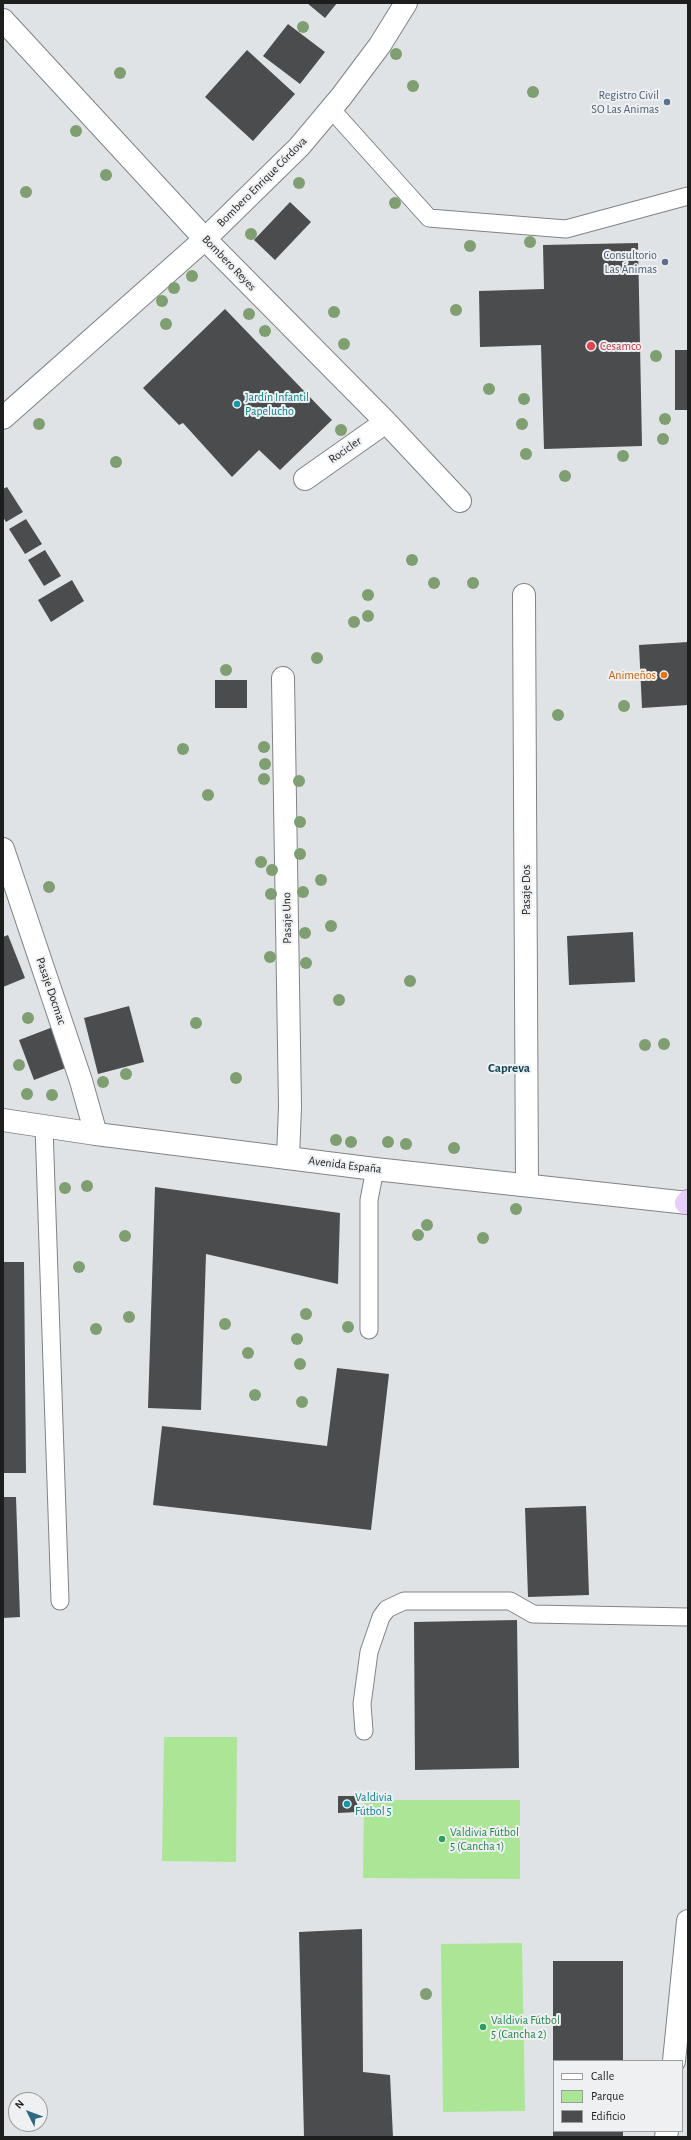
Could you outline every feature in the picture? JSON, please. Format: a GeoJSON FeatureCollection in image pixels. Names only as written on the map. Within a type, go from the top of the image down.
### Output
{"type":"FeatureCollection","features":[{"type":"Feature","properties":{"kind":"street"},"geometry":{"type":"LineString","coordinates":[[3,11],[9,3]]}},
{"type":"Feature","properties":{"kind":"street","name":"Bombero Enrique Córdova"},"geometry":{"type":"LineString","coordinates":[[3,418],[205,239],[299,147],[331,109],[380,45],[406,3]]}},
{"type":"Feature","properties":{"kind":"street","name":"Bombero Reyes"},"geometry":{"type":"LineString","coordinates":[[3,20],[205,239],[386,422],[460,501]]}},
{"type":"Feature","properties":{"kind":"street","name":"Rocicler"},"geometry":{"type":"LineString","coordinates":[[305,479],[386,422]]}},
{"type":"Feature","properties":{"kind":"street","name":"Pasaje Dos"},"geometry":{"type":"LineString","coordinates":[[524,595],[527,1185]]}},
{"type":"Feature","properties":{"kind":"street","name":"Pasaje Uno"},"geometry":{"type":"LineString","coordinates":[[282,678],[290,1107],[288,1158]]}},
{"type":"Feature","properties":{"kind":"street","name":"Pasaje Docmac"},"geometry":{"type":"LineString","coordinates":[[3,849],[81,1081],[96,1134]]}},
{"type":"Feature","properties":{"kind":"street","name":"Avenida España"},"geometry":{"type":"LineString","coordinates":[[3,1120],[96,1134],[375,1169],[687,1202]]}},
{"type":"Feature","properties":{"kind":"street"},"geometry":{"type":"LineString","coordinates":[[674,2060],[688,1921]]}},
{"type":"Feature","properties":{"kind":"lane"},"geometry":{"type":"LineString","coordinates":[[331,109],[429,218],[566,229],[688,196]]}},
{"type":"Feature","properties":{"kind":"lane"},"geometry":{"type":"LineString","coordinates":[[44,1126],[60,1601]]}},
{"type":"Feature","properties":{"kind":"lane"},"geometry":{"type":"LineString","coordinates":[[369,1330],[369,1200],[375,1169]]}},
{"type":"Feature","properties":{"kind":"lane"},"geometry":{"type":"LineString","coordinates":[[364,1731],[362,1704],[369,1652],[381,1617],[387,1609],[404,1601],[510,1601],[534,1614],[688,1617]]}},
{"type":"Feature","properties":{"kind":"green space"},"geometry":{"type":"Polygon","coordinates":[[[164,1737],[237,1737],[236,1862],[162,1861],[164,1737]]]}},
{"type":"Feature","properties":{"kind":"green space","name":"Valdivia Fútbol 5 (Cancha 1)"},"geometry":{"type":"Polygon","coordinates":[[[364,1800],[520,1800],[520,1879],[363,1878],[364,1800]]]}},
{"type":"Feature","properties":{"kind":"green space","name":"Valdivia Fútbol 5 (Cancha 2)"},"geometry":{"type":"Polygon","coordinates":[[[522,1943],[525,2111],[443,2112],[441,1944],[522,1943]]]}},
{"type":"Feature","properties":{"kind":"building"},"geometry":{"type":"Polygon","coordinates":[[[307,3],[337,3],[325,18],[307,3]]]}},
{"type":"Feature","properties":{"kind":"building"},"geometry":{"type":"Polygon","coordinates":[[[288,24],[325,52],[300,84],[263,56],[288,24]]]}},
{"type":"Feature","properties":{"kind":"building"},"geometry":{"type":"Polygon","coordinates":[[[247,50],[295,94],[253,141],[205,97],[247,50]]]}},
{"type":"Feature","properties":{"kind":"building"},"geometry":{"type":"Polygon","coordinates":[[[290,202],[311,222],[275,260],[254,240],[290,202]]]}},
{"type":"Feature","properties":{"kind":"building","name":"Cesamco"},"geometry":{"type":"Polygon","coordinates":[[[638,243],[642,446],[544,449],[541,345],[480,347],[479,291],[544,289],[543,245],[638,243]]]}},
{"type":"Feature","properties":{"kind":"building","name":"Jardín Infantil Papelucho"},"geometry":{"type":"Polygon","coordinates":[[[225,309],[332,420],[280,470],[259,450],[232,477],[183,423],[179,425],[143,388],[225,309]]]}},
{"type":"Feature","properties":{"kind":"building"},"geometry":{"type":"Polygon","coordinates":[[[675,350],[688,350],[688,410],[675,410],[675,350]]]}},
{"type":"Feature","properties":{"kind":"building"},"geometry":{"type":"Polygon","coordinates":[[[7,487],[23,512],[6,522],[3,517],[3,489],[7,487]]]}},
{"type":"Feature","properties":{"kind":"building"},"geometry":{"type":"Polygon","coordinates":[[[26,519],[42,544],[25,554],[9,529],[26,519]]]}},
{"type":"Feature","properties":{"kind":"building"},"geometry":{"type":"Polygon","coordinates":[[[45,550],[61,576],[44,586],[28,560],[45,550]]]}},
{"type":"Feature","properties":{"kind":"building"},"geometry":{"type":"Polygon","coordinates":[[[72,580],[84,601],[51,622],[38,600],[72,580]]]}},
{"type":"Feature","properties":{"kind":"building","name":"Animeños"},"geometry":{"type":"Polygon","coordinates":[[[688,642],[688,705],[642,708],[639,645],[688,642]]]}},
{"type":"Feature","properties":{"kind":"building"},"geometry":{"type":"Polygon","coordinates":[[[215,680],[247,680],[247,708],[215,708],[215,680]]]}},
{"type":"Feature","properties":{"kind":"building"},"geometry":{"type":"Polygon","coordinates":[[[633,932],[635,982],[569,985],[567,936],[633,932]]]}},
{"type":"Feature","properties":{"kind":"building"},"geometry":{"type":"Polygon","coordinates":[[[8,935],[25,978],[3,987],[3,937],[8,935]]]}},
{"type":"Feature","properties":{"kind":"building"},"geometry":{"type":"Polygon","coordinates":[[[129,1006],[144,1062],[98,1074],[84,1018],[129,1006]]]}},
{"type":"Feature","properties":{"kind":"building"},"geometry":{"type":"Polygon","coordinates":[[[53,1027],[68,1067],[34,1080],[19,1040],[53,1027]]]}},
{"type":"Feature","properties":{"kind":"building"},"geometry":{"type":"Polygon","coordinates":[[[155,1187],[340,1213],[338,1284],[206,1254],[201,1410],[148,1408],[155,1187]]]}},
{"type":"Feature","properties":{"kind":"building"},"geometry":{"type":"Polygon","coordinates":[[[3,1262],[24,1262],[26,1473],[3,1473],[3,1262]]]}},
{"type":"Feature","properties":{"kind":"building"},"geometry":{"type":"Polygon","coordinates":[[[337,1368],[389,1374],[371,1530],[153,1505],[162,1426],[327,1446],[337,1368]]]}},
{"type":"Feature","properties":{"kind":"building"},"geometry":{"type":"Polygon","coordinates":[[[3,1497],[16,1497],[20,1617],[3,1618],[3,1497]]]}},
{"type":"Feature","properties":{"kind":"building"},"geometry":{"type":"Polygon","coordinates":[[[586,1506],[589,1595],[528,1597],[525,1508],[586,1506]]]}},
{"type":"Feature","properties":{"kind":"building"},"geometry":{"type":"Polygon","coordinates":[[[517,1620],[519,1768],[415,1770],[414,1622],[517,1620]]]}},
{"type":"Feature","properties":{"kind":"building","name":"Valdivia Fútbol 5"},"geometry":{"type":"Polygon","coordinates":[[[338,1796],[357,1796],[357,1812],[338,1813],[338,1796]]]}},
{"type":"Feature","properties":{"kind":"building"},"geometry":{"type":"Polygon","coordinates":[[[362,1929],[363,2072],[390,2075],[393,2137],[304,2137],[299,1932],[362,1929]]]}},
{"type":"Feature","properties":{"kind":"building"},"geometry":{"type":"Polygon","coordinates":[[[553,1961],[623,1961],[623,2060],[553,2060],[553,1961]]]}},
{"type":"Feature","properties":{"kind":"building"},"geometry":{"type":"Polygon","coordinates":[[[553,2132],[623,2132],[623,2137],[553,2137],[553,2132]]]}},
{"type":"Feature","properties":{"kind":"place","name":"Registro Civil SO Las Animas"},"geometry":{"type":"Point","coordinates":[667,102]}},
{"type":"Feature","properties":{"kind":"place","name":"Consultorio Las Ánimas"},"geometry":{"type":"Point","coordinates":[665,262]}},
{"type":"Feature","properties":{"kind":"place","name":"Cesamco"},"geometry":{"type":"Point","coordinates":[591,346]}},
{"type":"Feature","properties":{"kind":"place","name":"Jardín Infantil Papelucho"},"geometry":{"type":"Point","coordinates":[237,404]}},
{"type":"Feature","properties":{"kind":"place","name":"Animeños"},"geometry":{"type":"Point","coordinates":[664,675]}},
{"type":"Feature","properties":{"kind":"place","name":"Valdivia Fútbol 5"},"geometry":{"type":"Point","coordinates":[347,1804]}},
{"type":"Feature","properties":{"kind":"place","name":"Valdivia Fútbol 5 (Cancha 1)"},"geometry":{"type":"Point","coordinates":[442,1839]}},
{"type":"Feature","properties":{"kind":"place","name":"Valdivia Fútbol 5 (Cancha 2)"},"geometry":{"type":"Point","coordinates":[483,2027]}},
{"type":"Feature","properties":{"kind":"district","name":"Capreva"},"geometry":{"type":"Point","coordinates":[509,1068]}}]}
